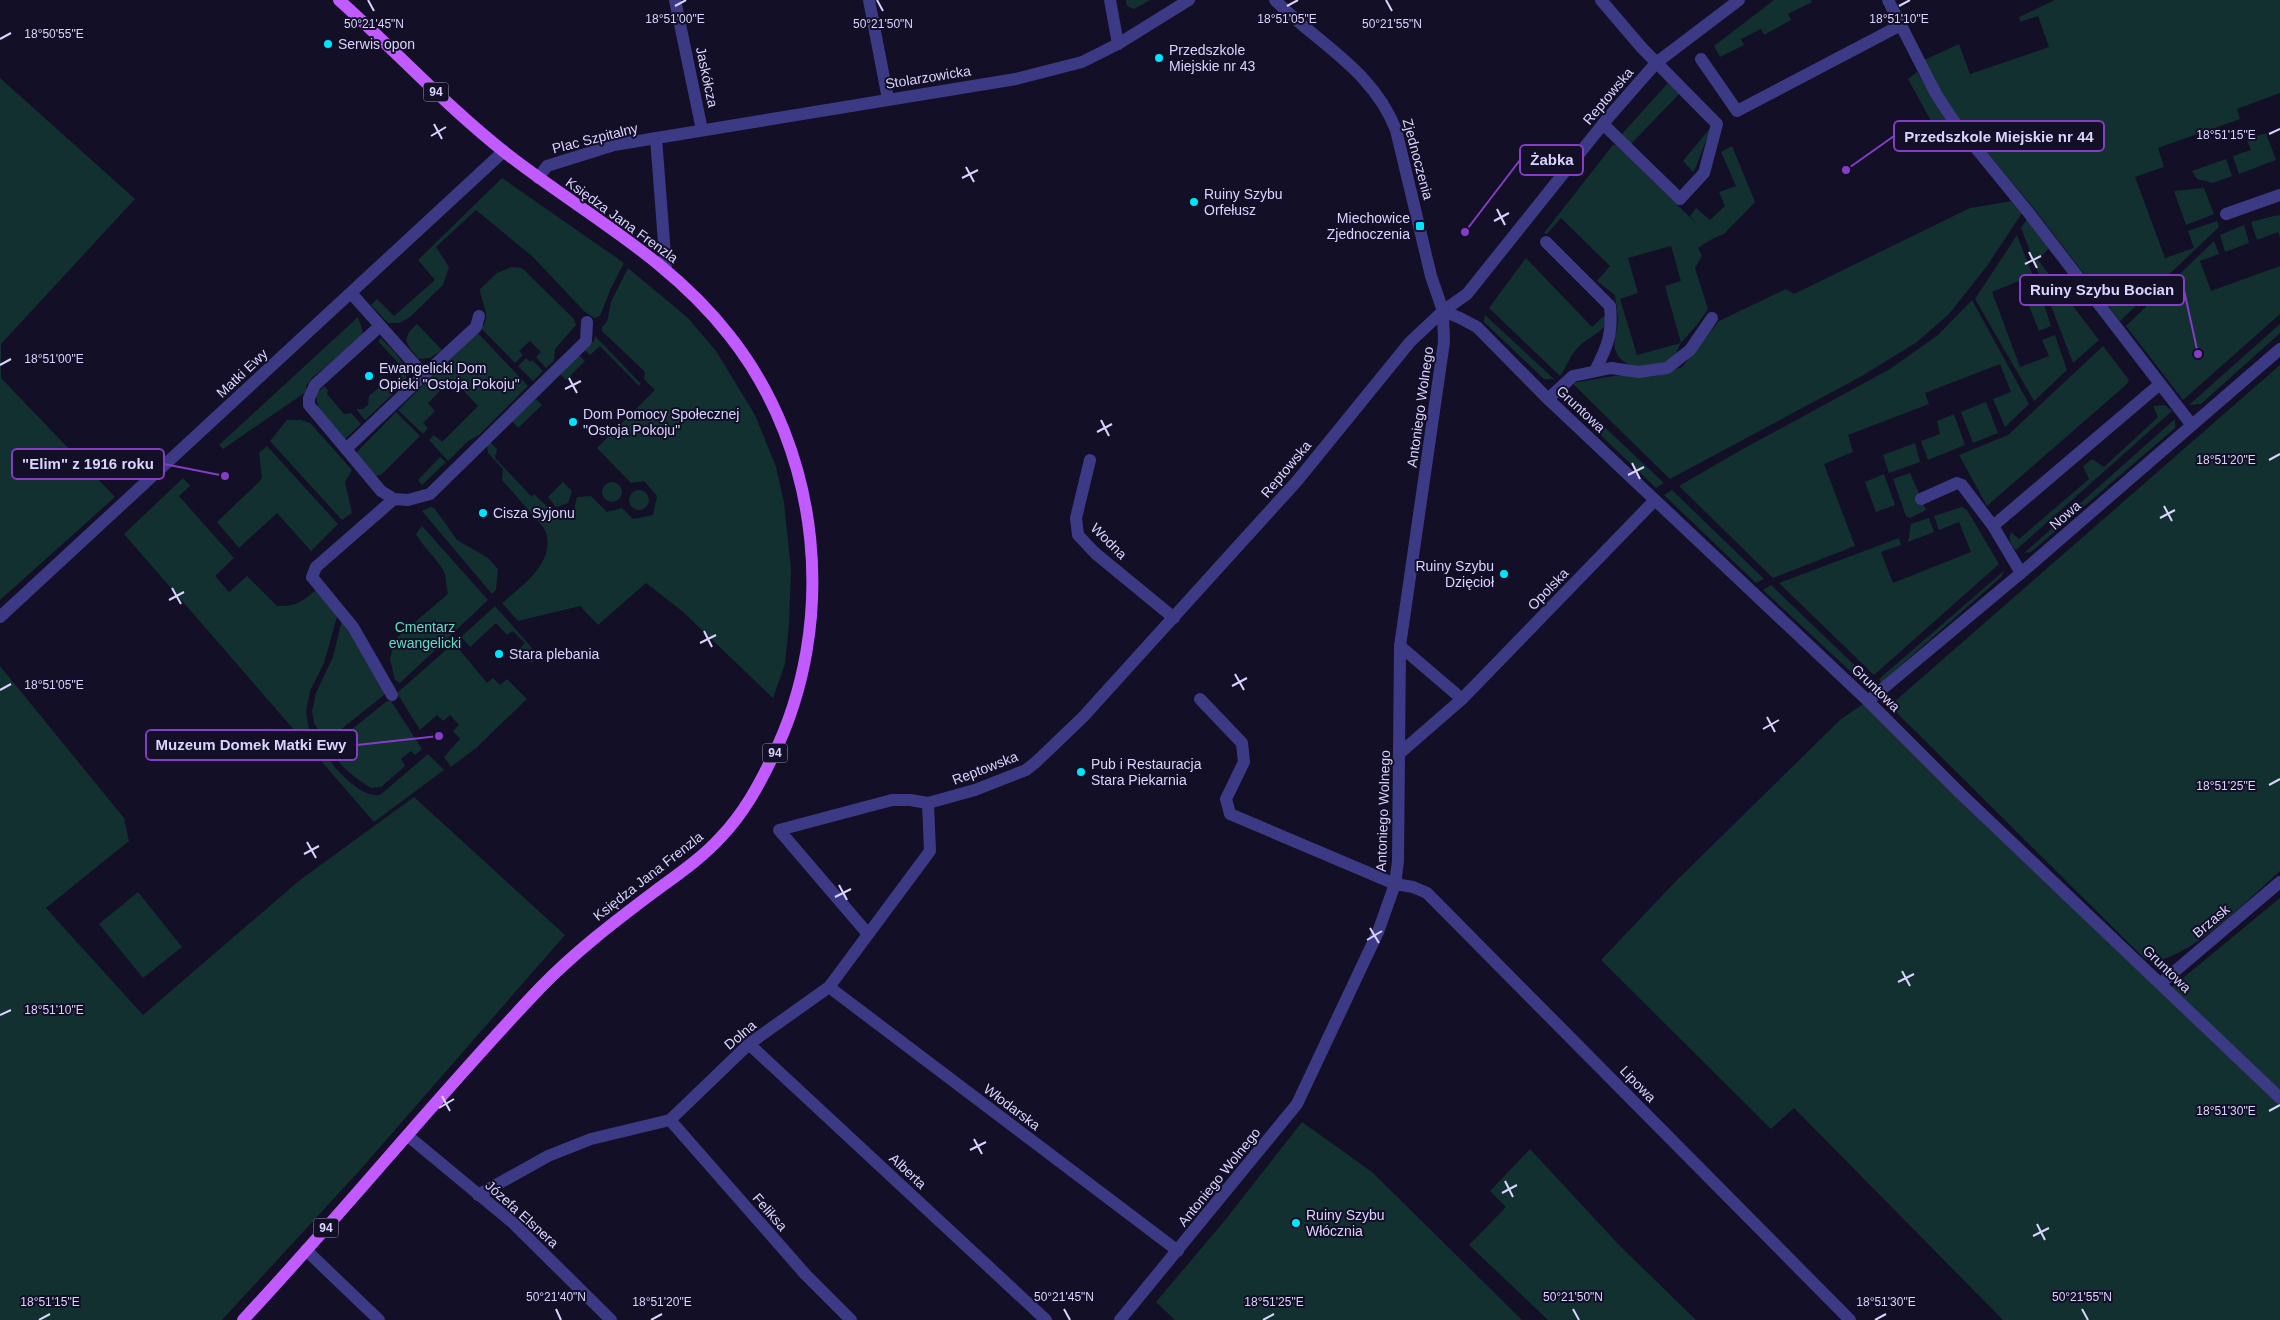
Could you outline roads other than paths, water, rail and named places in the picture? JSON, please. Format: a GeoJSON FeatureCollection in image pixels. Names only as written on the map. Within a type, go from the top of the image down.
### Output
{"type":"FeatureCollection","features":[{"type":"Feature","properties":{"kind":"main road","name":"Księdza Jana Frenzla"},"geometry":{"type":"LineString","coordinates":[[243,1320],[530,999],[562,967],[608,927],[697,859],[720,838],[741,814],[758,786],[790,718],[802,677],[809,640],[813,568],[804,494],[793,456],[772,403],[756,373],[732,337],[666,268],[538,178],[504,151],[465,119],[339,0]]}},
{"type":"Feature","properties":{"kind":"street","name":"Jaskółcza"},"geometry":{"type":"LineString","coordinates":[[675,0],[702,130]]}},
{"type":"Feature","properties":{"kind":"street"},"geometry":{"type":"LineString","coordinates":[[869,0],[888,98]]}},
{"type":"Feature","properties":{"kind":"street"},"geometry":{"type":"LineString","coordinates":[[1110,0],[1118,44]]}},
{"type":"Feature","properties":{"kind":"street","name":"Stolarzowicka"},"geometry":{"type":"LineString","coordinates":[[656,138],[888,98],[1016,79],[1082,62],[1118,44],[1189,0]]}},
{"type":"Feature","properties":{"kind":"street","name":"Zjednoczenia"},"geometry":{"type":"LineString","coordinates":[[1275,0],[1357,71],[1388,109],[1396,130],[1431,276],[1443,311]]}},
{"type":"Feature","properties":{"kind":"street"},"geometry":{"type":"LineString","coordinates":[[1601,0],[1656,63],[1717,124],[1704,172],[1680,199],[1603,124]]}},
{"type":"Feature","properties":{"kind":"street","name":"Reptowska"},"geometry":{"type":"LineString","coordinates":[[868,934],[778,830],[892,800],[910,800],[928,804],[975,790],[1026,770],[1083,717],[1297,481],[1410,342],[1443,311],[1467,294],[1603,124],[1656,63],[1739,0]]}},
{"type":"Feature","properties":{"kind":"street"},"geometry":{"type":"LineString","coordinates":[[1888,0],[1936,94],[1953,120],[2028,212],[2191,424]]}},
{"type":"Feature","properties":{"kind":"street"},"geometry":{"type":"LineString","coordinates":[[1701,59],[1738,111],[1901,25]]}},
{"type":"Feature","properties":{"kind":"street","name":"Plac Szpitalny"},"geometry":{"type":"LineString","coordinates":[[538,178],[547,166],[614,145],[656,138],[666,268]]}},
{"type":"Feature","properties":{"kind":"street","name":"Matki Ewy"},"geometry":{"type":"LineString","coordinates":[[0,617],[504,151]]}},
{"type":"Feature","properties":{"kind":"street"},"geometry":{"type":"LineString","coordinates":[[2226,214],[2280,195]]}},
{"type":"Feature","properties":{"kind":"street"},"geometry":{"type":"LineString","coordinates":[[1546,242],[1610,306],[1612,326],[1606,348],[1595,371]]}},
{"type":"Feature","properties":{"kind":"street"},"geometry":{"type":"LineString","coordinates":[[351,293],[424,375]]}},
{"type":"Feature","properties":{"kind":"street","name":"Gruntowa"},"geometry":{"type":"LineString","coordinates":[[1443,311],[1477,327],[1548,399],[1868,701],[1960,793],[2280,1098]]}},
{"type":"Feature","properties":{"kind":"street","name":"Antoniego Wolnego"},"geometry":{"type":"LineString","coordinates":[[1120,1320],[1297,1104],[1378,932],[1395,884],[1398,861],[1400,646],[1444,342],[1443,311]]}},
{"type":"Feature","properties":{"kind":"street"},"geometry":{"type":"LineString","coordinates":[[346,449],[476,327],[479,316]]}},
{"type":"Feature","properties":{"kind":"street"},"geometry":{"type":"LineString","coordinates":[[1548,399],[1572,376],[1612,368],[1639,372],[1667,368],[1690,350],[1712,318]]}},
{"type":"Feature","properties":{"kind":"street"},"geometry":{"type":"LineString","coordinates":[[380,326],[314,385],[309,398],[309,405],[381,491],[394,499],[408,500],[430,494],[586,341],[587,322]]}},
{"type":"Feature","properties":{"kind":"street","name":"Nowa"},"geometry":{"type":"LineString","coordinates":[[1868,701],[2021,573],[2280,348]]}},
{"type":"Feature","properties":{"kind":"street"},"geometry":{"type":"LineString","coordinates":[[1992,526],[2160,384]]}},
{"type":"Feature","properties":{"kind":"street","name":"Wodna"},"geometry":{"type":"LineString","coordinates":[[1090,460],[1076,518],[1078,534],[1095,553],[1174,618]]}},
{"type":"Feature","properties":{"kind":"street"},"geometry":{"type":"LineString","coordinates":[[1921,499],[1957,484],[1962,485],[1977,503],[2021,573]]}},
{"type":"Feature","properties":{"kind":"street"},"geometry":{"type":"LineString","coordinates":[[392,695],[353,627],[312,577],[316,567],[394,499]]}},
{"type":"Feature","properties":{"kind":"street","name":"Opolska"},"geometry":{"type":"LineString","coordinates":[[1400,753],[1462,698],[1655,500]]}},
{"type":"Feature","properties":{"kind":"street"},"geometry":{"type":"LineString","coordinates":[[1400,646],[1462,698]]}},
{"type":"Feature","properties":{"kind":"street","name":"Lipowa"},"geometry":{"type":"LineString","coordinates":[[1200,699],[1242,743],[1244,762],[1226,799],[1230,814],[1395,884],[1413,887],[1426,893],[1850,1320]]}},
{"type":"Feature","properties":{"kind":"street","name":"Dolna"},"geometry":{"type":"LineString","coordinates":[[670,1120],[750,1044],[829,987],[930,851],[928,804]]}},
{"type":"Feature","properties":{"kind":"street","name":"Brzask"},"geometry":{"type":"LineString","coordinates":[[2161,983],[2280,882]]}},
{"type":"Feature","properties":{"kind":"street","name":"Włodarska"},"geometry":{"type":"LineString","coordinates":[[829,987],[1178,1251]]}},
{"type":"Feature","properties":{"kind":"street","name":"Alberta"},"geometry":{"type":"LineString","coordinates":[[750,1044],[1046,1320]]}},
{"type":"Feature","properties":{"kind":"street"},"geometry":{"type":"LineString","coordinates":[[478,1195],[548,1156],[591,1139],[670,1120]]}},
{"type":"Feature","properties":{"kind":"street","name":"Feliksa"},"geometry":{"type":"LineString","coordinates":[[670,1120],[805,1274],[851,1320]]}},
{"type":"Feature","properties":{"kind":"street","name":"Józefa Elsnera"},"geometry":{"type":"LineString","coordinates":[[408,1136],[513,1223],[611,1320]]}},
{"type":"Feature","properties":{"kind":"street"},"geometry":{"type":"LineString","coordinates":[[306,1250],[379,1320]]}},
{"type":"Feature","properties":{"kind":"place","name":"Serwis opon"},"geometry":{"type":"Point","coordinates":[328,44]}},
{"type":"Feature","properties":{"kind":"place","name":"Przedszkole Miejskie nr 43"},"geometry":{"type":"Point","coordinates":[1159,58]}},
{"type":"Feature","properties":{"kind":"place","name":"Przedszkole Miejskie nr 44"},"geometry":{"type":"Point","coordinates":[1846,170]}},
{"type":"Feature","properties":{"kind":"place","name":"Ruiny Szybu Orfełusz"},"geometry":{"type":"Point","coordinates":[1194,202]}},
{"type":"Feature","properties":{"kind":"place","name":"Miechowice Zjednoczenia"},"geometry":{"type":"Point","coordinates":[1420,226]}},
{"type":"Feature","properties":{"kind":"place","name":"Żabka"},"geometry":{"type":"Point","coordinates":[1465,232]}},
{"type":"Feature","properties":{"kind":"place","name":"Ruiny Szybu Bocian"},"geometry":{"type":"Point","coordinates":[2198,354]}},
{"type":"Feature","properties":{"kind":"place","name":"Ewangelicki Dom Opieki \"Ostoja Pokoju\""},"geometry":{"type":"Point","coordinates":[369,376]}},
{"type":"Feature","properties":{"kind":"place","name":"Dom Pomocy Społecznej \"Ostoja Pokoju\""},"geometry":{"type":"Point","coordinates":[573,422]}},
{"type":"Feature","properties":{"kind":"place","name":"\"Elim\" z 1916 roku"},"geometry":{"type":"Point","coordinates":[225,476]}},
{"type":"Feature","properties":{"kind":"place","name":"Cisza Syjonu"},"geometry":{"type":"Point","coordinates":[483,513]}},
{"type":"Feature","properties":{"kind":"place","name":"Ruiny Szybu Dzięcioł"},"geometry":{"type":"Point","coordinates":[1504,574]}},
{"type":"Feature","properties":{"kind":"place","name":"Stara plebania"},"geometry":{"type":"Point","coordinates":[499,654]}},
{"type":"Feature","properties":{"kind":"place","name":"Muzeum Domek Matki Ewy"},"geometry":{"type":"Point","coordinates":[439,736]}},
{"type":"Feature","properties":{"kind":"place","name":"Pub i Restauracja Stara Piekarnia"},"geometry":{"type":"Point","coordinates":[1081,772]}},
{"type":"Feature","properties":{"kind":"place","name":"Ruiny Szybu Włócznia"},"geometry":{"type":"Point","coordinates":[1296,1223]}},
{"type":"Feature","properties":{"kind":"park label","name":"Cmentarz ewangelicki"},"geometry":{"type":"Point","coordinates":[425,636]}}]}
